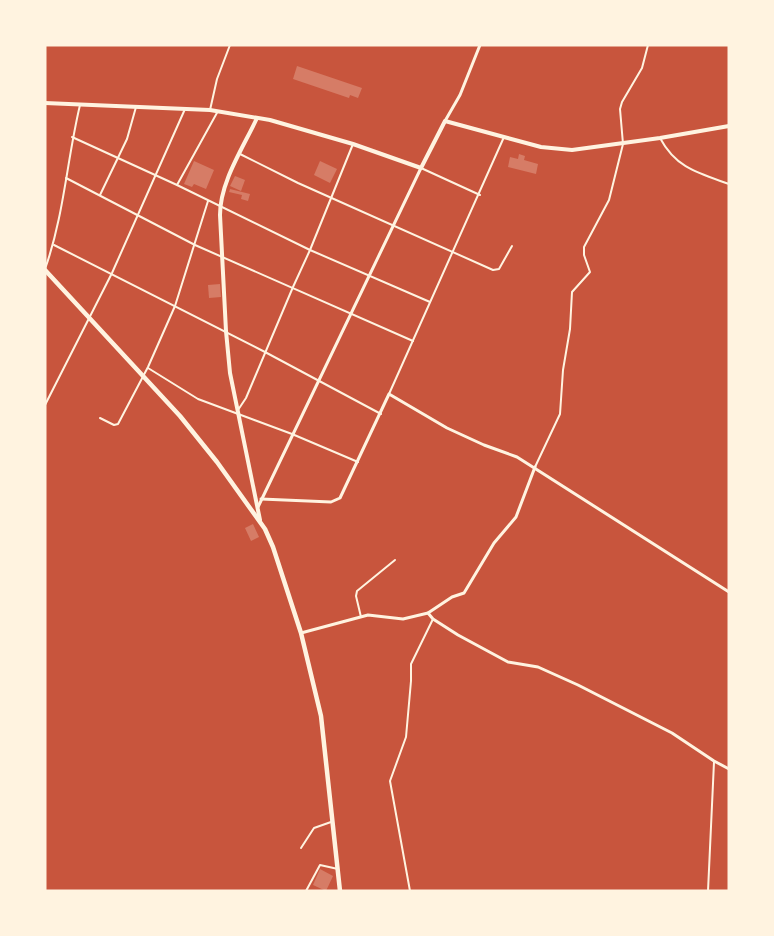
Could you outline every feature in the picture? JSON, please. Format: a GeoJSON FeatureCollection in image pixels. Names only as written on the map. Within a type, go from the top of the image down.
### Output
{"type":"FeatureCollection","features":[{"type":"Feature","properties":{"kind":"highway"},"geometry":{"type":"LineString","coordinates":[[45,270],[195,434],[260,520],[273,547],[301,633],[321,716],[340,891]]}},
{"type":"Feature","properties":{"kind":"main road"},"geometry":{"type":"LineString","coordinates":[[45,103],[210,110],[276,121],[353,144],[421,168],[445,121],[542,147],[564,149],[623,144],[729,126]]}},
{"type":"Feature","properties":{"kind":"main road"},"geometry":{"type":"LineString","coordinates":[[257,118],[229,178],[220,206],[225,331],[230,373],[260,520]]}},
{"type":"Feature","properties":{"kind":"street"},"geometry":{"type":"LineString","coordinates":[[210,110],[217,79],[230,45]]}},
{"type":"Feature","properties":{"kind":"street"},"geometry":{"type":"LineString","coordinates":[[445,121],[460,95],[480,45]]}},
{"type":"Feature","properties":{"kind":"street"},"geometry":{"type":"LineString","coordinates":[[301,633],[368,615],[403,619],[428,613],[467,589],[494,543],[516,517],[560,414],[563,370],[570,329],[570,298],[575,287],[590,272],[584,255],[584,247],[609,200],[623,144],[620,109],[642,68],[648,45]]}},
{"type":"Feature","properties":{"kind":"street"},"geometry":{"type":"LineString","coordinates":[[45,270],[54,244],[72,137],[80,105]]}},
{"type":"Feature","properties":{"kind":"street"},"geometry":{"type":"LineString","coordinates":[[100,195],[119,159],[136,107]]}},
{"type":"Feature","properties":{"kind":"street"},"geometry":{"type":"LineString","coordinates":[[45,405],[112,273],[185,109]]}},
{"type":"Feature","properties":{"kind":"street"},"geometry":{"type":"LineString","coordinates":[[177,185],[218,111]]}},
{"type":"Feature","properties":{"kind":"street"},"geometry":{"type":"LineString","coordinates":[[72,137],[310,250],[430,302]]}},
{"type":"Feature","properties":{"kind":"street"},"geometry":{"type":"LineString","coordinates":[[261,499],[336,501],[344,493],[480,195],[504,137]]}},
{"type":"Feature","properties":{"kind":"street"},"geometry":{"type":"LineString","coordinates":[[660,138],[668,153],[679,164],[729,184]]}},
{"type":"Feature","properties":{"kind":"street"},"geometry":{"type":"LineString","coordinates":[[238,412],[310,250],[353,144]]}},
{"type":"Feature","properties":{"kind":"street"},"geometry":{"type":"LineString","coordinates":[[240,154],[497,270],[512,246]]}},
{"type":"Feature","properties":{"kind":"street"},"geometry":{"type":"LineString","coordinates":[[258,507],[421,168],[480,195]]}},
{"type":"Feature","properties":{"kind":"street"},"geometry":{"type":"LineString","coordinates":[[66,178],[195,245],[413,341]]}},
{"type":"Feature","properties":{"kind":"street"},"geometry":{"type":"LineString","coordinates":[[100,418],[114,425],[118,424],[148,367],[175,306],[208,201]]}},
{"type":"Feature","properties":{"kind":"street"},"geometry":{"type":"LineString","coordinates":[[54,244],[381,414]]}},
{"type":"Feature","properties":{"kind":"street"},"geometry":{"type":"LineString","coordinates":[[148,367],[198,399],[238,412],[358,462]]}},
{"type":"Feature","properties":{"kind":"street"},"geometry":{"type":"LineString","coordinates":[[389,394],[447,428],[517,457],[537,468],[729,592]]}},
{"type":"Feature","properties":{"kind":"street"},"geometry":{"type":"LineString","coordinates":[[361,617],[357,591],[395,560]]}},
{"type":"Feature","properties":{"kind":"street"},"geometry":{"type":"LineString","coordinates":[[428,613],[433,619],[458,635],[508,662],[538,668],[578,685],[672,734],[729,769]]}},
{"type":"Feature","properties":{"kind":"street"},"geometry":{"type":"LineString","coordinates":[[410,891],[390,781],[406,737],[411,663],[433,619]]}},
{"type":"Feature","properties":{"kind":"street"},"geometry":{"type":"LineString","coordinates":[[708,891],[714,761]]}},
{"type":"Feature","properties":{"kind":"street"},"geometry":{"type":"LineString","coordinates":[[301,848],[314,828],[333,822]]}},
{"type":"Feature","properties":{"kind":"street"},"geometry":{"type":"LineString","coordinates":[[306,891],[320,866],[338,868]]}},
{"type":"Feature","properties":{"kind":"building"},"geometry":{"type":"Polygon","coordinates":[[[297,66],[362,88],[358,98],[350,95],[349,98],[293,79],[297,66]]]}},
{"type":"Feature","properties":{"kind":"building"},"geometry":{"type":"Polygon","coordinates":[[[519,154],[525,156],[524,160],[538,164],[536,174],[508,167],[510,157],[518,159],[519,154]]]}},
{"type":"Feature","properties":{"kind":"building"},"geometry":{"type":"Polygon","coordinates":[[[194,161],[214,170],[206,189],[194,184],[192,187],[184,184],[194,161]]]}},
{"type":"Feature","properties":{"kind":"building"},"geometry":{"type":"Polygon","coordinates":[[[320,161],[337,169],[330,183],[314,175],[320,161]]]}},
{"type":"Feature","properties":{"kind":"building"},"geometry":{"type":"Polygon","coordinates":[[[235,176],[245,180],[241,191],[230,186],[235,176]]]}},
{"type":"Feature","properties":{"kind":"building"},"geometry":{"type":"Polygon","coordinates":[[[230,189],[250,194],[248,201],[241,199],[242,195],[229,192],[230,189]]]}},
{"type":"Feature","properties":{"kind":"building"},"geometry":{"type":"Polygon","coordinates":[[[220,284],[221,297],[209,298],[208,285],[220,284]]]}},
{"type":"Feature","properties":{"kind":"building"},"geometry":{"type":"Polygon","coordinates":[[[253,524],[259,537],[251,541],[245,528],[253,524]]]}},
{"type":"Feature","properties":{"kind":"building"},"geometry":{"type":"Polygon","coordinates":[[[320,869],[333,876],[326,891],[313,885],[320,869]]]}}]}
